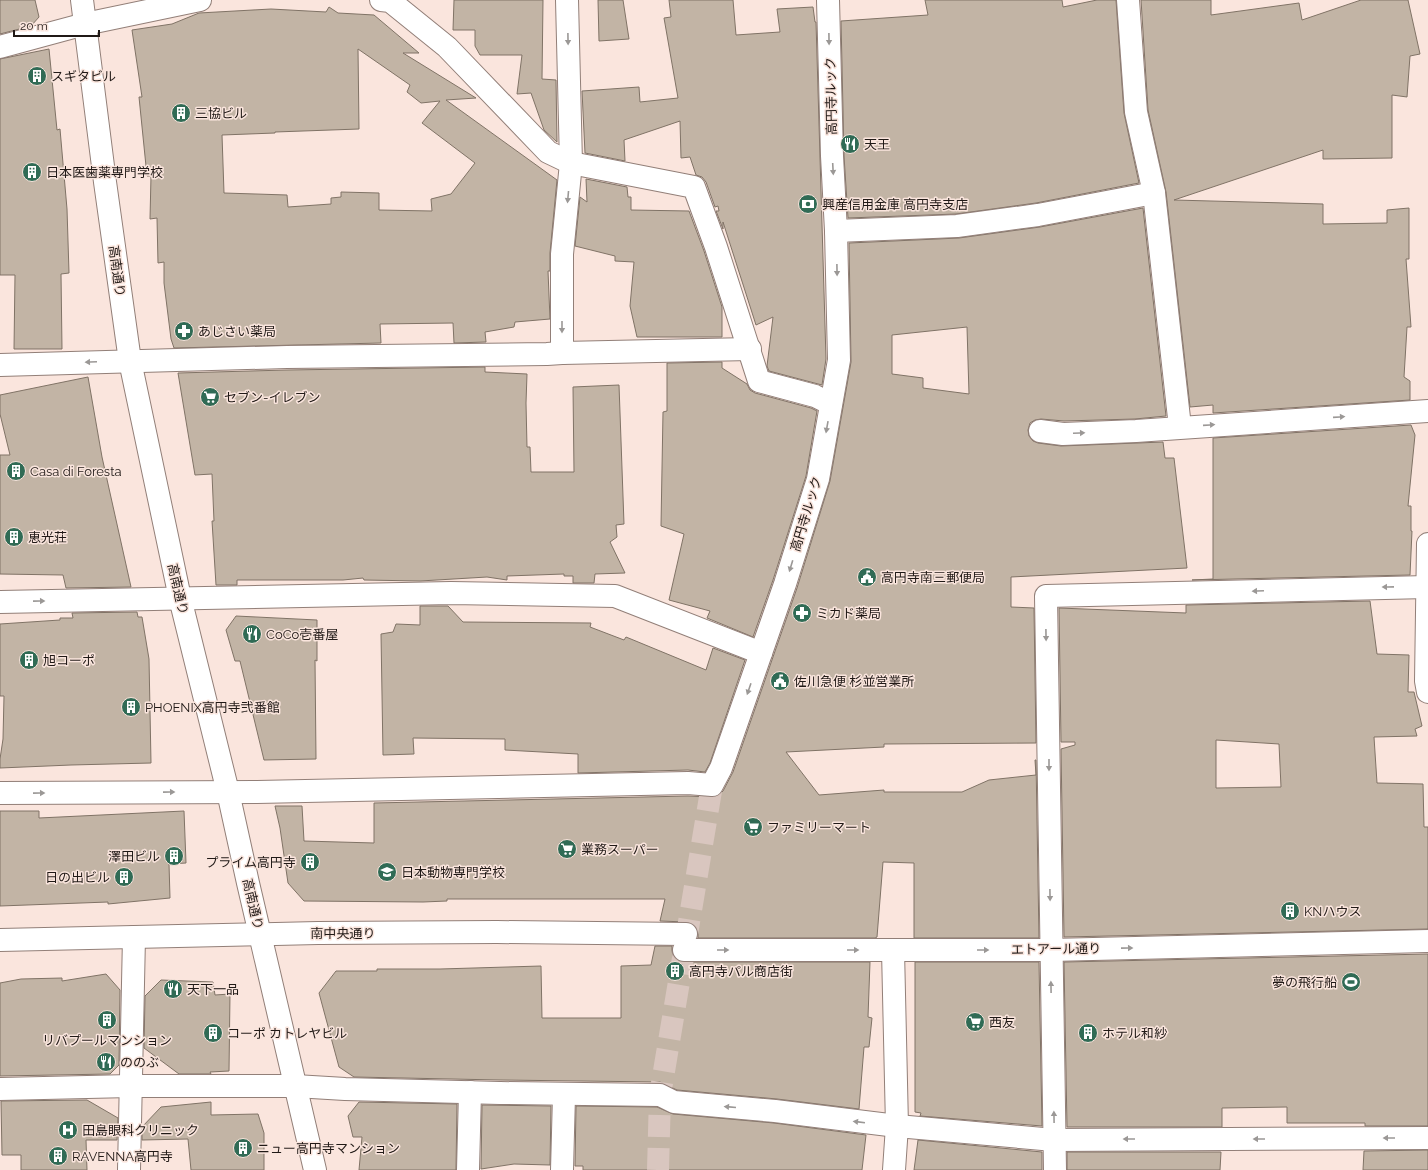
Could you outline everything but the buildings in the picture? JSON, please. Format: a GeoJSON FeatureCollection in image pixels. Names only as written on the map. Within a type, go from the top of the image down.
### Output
{"type":"FeatureCollection","features":[{"type":"Feature","properties":{"kind":"street","name":"高南通り"},"geometry":{"type":"LineString","coordinates":[[82,0],[130,361],[180,598],[228,792],[259,934],[315,1170]]}},
{"type":"Feature","properties":{"kind":"street"},"geometry":{"type":"LineString","coordinates":[[0,47],[85,24],[200,0]]}},
{"type":"Feature","properties":{"kind":"street"},"geometry":{"type":"LineString","coordinates":[[381,0],[390,1],[447,47],[548,152],[571,162],[694,187],[716,247],[759,381],[815,396],[831,404]]}},
{"type":"Feature","properties":{"kind":"street"},"geometry":{"type":"LineString","coordinates":[[562,353],[562,254],[571,162],[568,0]]}},
{"type":"Feature","properties":{"kind":"street","name":"高円寺ルック"},"geometry":{"type":"LineString","coordinates":[[228,792],[688,783],[712,785],[721,768],[785,584],[818,480],[838,360],[836,231],[832,156],[828,0]]}},
{"type":"Feature","properties":{"kind":"street"},"geometry":{"type":"LineString","coordinates":[[1128,0],[1136,112],[1154,194],[1180,427]]}},
{"type":"Feature","properties":{"kind":"street"},"geometry":{"type":"LineString","coordinates":[[836,231],[957,226],[1038,215],[1154,194]]}},
{"type":"Feature","properties":{"kind":"street"},"geometry":{"type":"LineString","coordinates":[[0,364],[287,357],[750,350]]}},
{"type":"Feature","properties":{"kind":"street"},"geometry":{"type":"LineString","coordinates":[[1040,431],[1063,434],[1428,411]]}},
{"type":"Feature","properties":{"kind":"street"},"geometry":{"type":"LineString","coordinates":[[1428,544],[1426,681],[1428,692]]}},
{"type":"Feature","properties":{"kind":"street"},"geometry":{"type":"LineString","coordinates":[[1055,1170],[1046,596],[1427,587]]}},
{"type":"Feature","properties":{"kind":"street"},"geometry":{"type":"LineString","coordinates":[[0,602],[451,593],[615,596],[761,653]]}},
{"type":"Feature","properties":{"kind":"street"},"geometry":{"type":"LineString","coordinates":[[0,793],[228,792]]}},
{"type":"Feature","properties":{"kind":"street","name":"南中央通り"},"geometry":{"type":"LineString","coordinates":[[0,940],[259,934],[505,932],[685,942]]}},
{"type":"Feature","properties":{"kind":"street"},"geometry":{"type":"LineString","coordinates":[[129,1170],[134,937]]}},
{"type":"Feature","properties":{"kind":"street","name":"エトアール通り"},"geometry":{"type":"LineString","coordinates":[[685,942],[893,950],[1051,950],[1428,941]]}},
{"type":"Feature","properties":{"kind":"street"},"geometry":{"type":"LineString","coordinates":[[893,950],[898,1126],[894,1170]]}},
{"type":"Feature","properties":{"kind":"street"},"geometry":{"type":"LineString","coordinates":[[0,1089],[131,1086],[295,1086],[345,1089],[564,1095],[660,1095],[674,1102],[775,1111],[898,1126],[1054,1140],[1428,1138]]}},
{"type":"Feature","properties":{"kind":"street"},"geometry":{"type":"LineString","coordinates":[[468,1170],[470,1092]]}},
{"type":"Feature","properties":{"kind":"street"},"geometry":{"type":"LineString","coordinates":[[562,1170],[564,1095]]}},
{"type":"Feature","properties":{"kind":"tunnel"},"geometry":{"type":"LineString","coordinates":[[658,1170],[660,1095],[712,785]]}},
{"type":"Feature","properties":{"kind":"place","name":"スギタビル"},"geometry":{"type":"Point","coordinates":[37,76]}},
{"type":"Feature","properties":{"kind":"place","name":"三協ビル"},"geometry":{"type":"Point","coordinates":[181,113]}},
{"type":"Feature","properties":{"kind":"place","name":"天王"},"geometry":{"type":"Point","coordinates":[850,144]}},
{"type":"Feature","properties":{"kind":"place","name":"日本医歯薬専門学校"},"geometry":{"type":"Point","coordinates":[32,172]}},
{"type":"Feature","properties":{"kind":"place","name":"興産信用金庫 高円寺支店"},"geometry":{"type":"Point","coordinates":[808,204]}},
{"type":"Feature","properties":{"kind":"place","name":"あじさい薬局"},"geometry":{"type":"Point","coordinates":[184,331]}},
{"type":"Feature","properties":{"kind":"place","name":"セブン-イレブン"},"geometry":{"type":"Point","coordinates":[210,397]}},
{"type":"Feature","properties":{"kind":"place","name":"Casa di Foresta"},"geometry":{"type":"Point","coordinates":[16,471]}},
{"type":"Feature","properties":{"kind":"place","name":"恵光荘"},"geometry":{"type":"Point","coordinates":[14,537]}},
{"type":"Feature","properties":{"kind":"place","name":"高円寺南三郵便局"},"geometry":{"type":"Point","coordinates":[867,577]}},
{"type":"Feature","properties":{"kind":"place","name":"ミカド薬局"},"geometry":{"type":"Point","coordinates":[802,613]}},
{"type":"Feature","properties":{"kind":"place","name":"CoCo壱番屋"},"geometry":{"type":"Point","coordinates":[252,634]}},
{"type":"Feature","properties":{"kind":"place","name":"旭コーポ"},"geometry":{"type":"Point","coordinates":[29,660]}},
{"type":"Feature","properties":{"kind":"place","name":"佐川急便 杉並営業所"},"geometry":{"type":"Point","coordinates":[780,681]}},
{"type":"Feature","properties":{"kind":"place","name":"PHOENIX高円寺弐番館"},"geometry":{"type":"Point","coordinates":[131,707]}},
{"type":"Feature","properties":{"kind":"place","name":"ファミリーマート"},"geometry":{"type":"Point","coordinates":[753,827]}},
{"type":"Feature","properties":{"kind":"place","name":"業務スーパー"},"geometry":{"type":"Point","coordinates":[567,849]}},
{"type":"Feature","properties":{"kind":"place","name":"澤田ビル"},"geometry":{"type":"Point","coordinates":[174,856]}},
{"type":"Feature","properties":{"kind":"place","name":"プライム高円寺"},"geometry":{"type":"Point","coordinates":[310,862]}},
{"type":"Feature","properties":{"kind":"place","name":"日本動物専門学校"},"geometry":{"type":"Point","coordinates":[387,872]}},
{"type":"Feature","properties":{"kind":"place","name":"日の出ビル"},"geometry":{"type":"Point","coordinates":[124,877]}},
{"type":"Feature","properties":{"kind":"place","name":"KNハウス"},"geometry":{"type":"Point","coordinates":[1290,911]}},
{"type":"Feature","properties":{"kind":"place","name":"高円寺パル商店街"},"geometry":{"type":"Point","coordinates":[675,971]}},
{"type":"Feature","properties":{"kind":"place","name":"夢の飛行船"},"geometry":{"type":"Point","coordinates":[1351,982]}},
{"type":"Feature","properties":{"kind":"place","name":"天下一品"},"geometry":{"type":"Point","coordinates":[173,989]}},
{"type":"Feature","properties":{"kind":"place","name":"リバプールマンション"},"geometry":{"type":"Point","coordinates":[107,1020]}},
{"type":"Feature","properties":{"kind":"place","name":"西友"},"geometry":{"type":"Point","coordinates":[975,1022]}},
{"type":"Feature","properties":{"kind":"place","name":"コーポ カトレヤビル"},"geometry":{"type":"Point","coordinates":[213,1033]}},
{"type":"Feature","properties":{"kind":"place","name":"ホテル和紗"},"geometry":{"type":"Point","coordinates":[1088,1033]}},
{"type":"Feature","properties":{"kind":"place","name":"ののぶ"},"geometry":{"type":"Point","coordinates":[106,1062]}},
{"type":"Feature","properties":{"kind":"place","name":"田島眼科クリニック"},"geometry":{"type":"Point","coordinates":[68,1130]}},
{"type":"Feature","properties":{"kind":"place","name":"ニュー高円寺マンション"},"geometry":{"type":"Point","coordinates":[243,1148]}},
{"type":"Feature","properties":{"kind":"place","name":"RAVENNA高円寺"},"geometry":{"type":"Point","coordinates":[58,1156]}}]}
